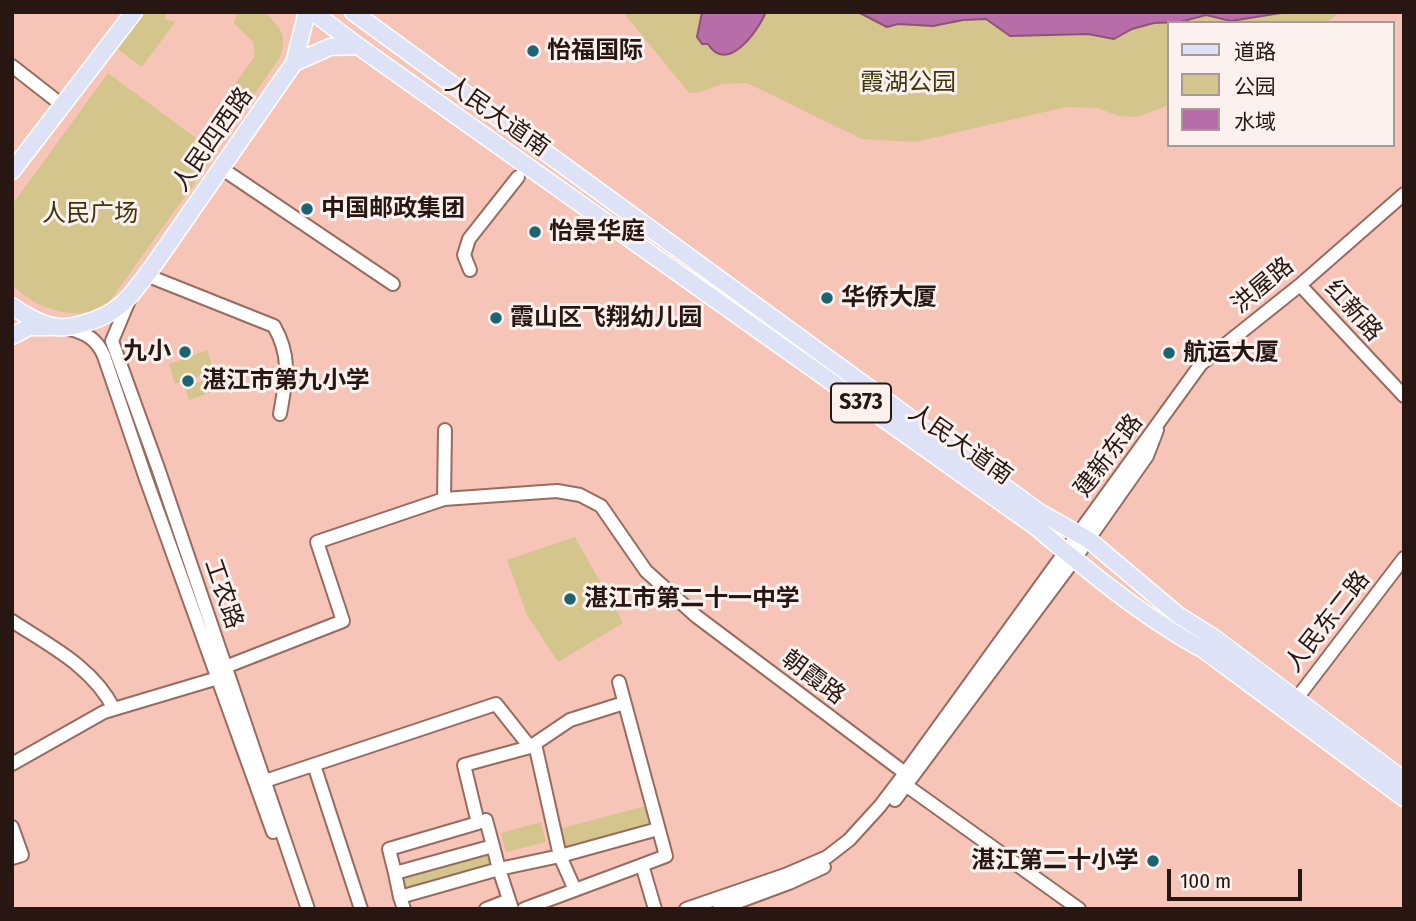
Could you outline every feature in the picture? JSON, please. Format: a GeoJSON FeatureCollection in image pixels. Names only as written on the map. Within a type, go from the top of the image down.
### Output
{"type":"FeatureCollection","features":[{"type":"Feature","properties":{"kind":"main road"},"geometry":{"type":"LineString","coordinates":[[12,170],[134,12]]}},
{"type":"Feature","properties":{"kind":"main road","name":"人民四西路"},"geometry":{"type":"LineString","coordinates":[[12,336],[29,327],[58,327],[91,321],[114,311],[139,285],[294,63],[307,12]]}},
{"type":"Feature","properties":{"kind":"main road","name":"人民大道南"},"geometry":{"type":"LineString","coordinates":[[313,12],[1026,520],[1070,556],[1181,637],[1404,780]]}},
{"type":"Feature","properties":{"kind":"main road","name":"人民大道南"},"geometry":{"type":"LineString","coordinates":[[353,12],[1029,504],[1083,537],[1178,615],[1213,636],[1291,706],[1404,799]]}},
{"type":"Feature","properties":{"kind":"main road"},"geometry":{"type":"LineString","coordinates":[[294,63],[330,47],[358,46]]}},
{"type":"Feature","properties":{"kind":"main road"},"geometry":{"type":"LineString","coordinates":[[12,306],[58,327]]}},
{"type":"Feature","properties":{"kind":"street"},"geometry":{"type":"LineString","coordinates":[[12,66],[62,105]]}},
{"type":"Feature","properties":{"kind":"street"},"geometry":{"type":"LineString","coordinates":[[221,168],[393,284]]}},
{"type":"Feature","properties":{"kind":"street"},"geometry":{"type":"LineString","coordinates":[[470,270],[464,255],[469,239],[518,177]]}},
{"type":"Feature","properties":{"kind":"street","name":"洪屋路"},"geometry":{"type":"LineString","coordinates":[[1161,420],[1201,364],[1300,285],[1404,194]]}},
{"type":"Feature","properties":{"kind":"street"},"geometry":{"type":"LineString","coordinates":[[139,285],[274,326],[287,356],[281,414]]}},
{"type":"Feature","properties":{"kind":"street","name":"工农路"},"geometry":{"type":"LineString","coordinates":[[139,285],[112,341],[158,468],[219,672],[265,781],[308,909]]}},
{"type":"Feature","properties":{"kind":"street","name":"红新路"},"geometry":{"type":"LineString","coordinates":[[1300,285],[1404,396]]}},
{"type":"Feature","properties":{"kind":"street","name":"工农路"},"geometry":{"type":"LineString","coordinates":[[58,327],[84,332],[100,346],[219,672],[301,909]]}},
{"type":"Feature","properties":{"kind":"street","name":"建新东路"},"geometry":{"type":"LineString","coordinates":[[719,909],[789,883],[831,863],[852,848],[1083,537],[1147,456],[1161,420]]}},
{"type":"Feature","properties":{"kind":"street"},"geometry":{"type":"LineString","coordinates":[[444,499],[445,430]]}},
{"type":"Feature","properties":{"kind":"street","name":"朝霞路"},"geometry":{"type":"LineString","coordinates":[[219,672],[344,621],[317,542],[444,499],[557,491],[580,495],[601,506],[646,571],[696,616],[904,780],[1079,909]]}},
{"type":"Feature","properties":{"kind":"street","name":"人民东二路"},"geometry":{"type":"LineString","coordinates":[[1291,706],[1404,558]]}},
{"type":"Feature","properties":{"kind":"street"},"geometry":{"type":"LineString","coordinates":[[12,621],[82,667],[105,692],[114,709]]}},
{"type":"Feature","properties":{"kind":"street"},"geometry":{"type":"LineString","coordinates":[[12,764],[104,712],[219,672]]}},
{"type":"Feature","properties":{"kind":"street"},"geometry":{"type":"LineString","coordinates":[[524,909],[666,856],[619,682]]}},
{"type":"Feature","properties":{"kind":"street"},"geometry":{"type":"LineString","coordinates":[[478,823],[464,765],[532,745],[570,720],[624,703]]}},
{"type":"Feature","properties":{"kind":"street"},"geometry":{"type":"LineString","coordinates":[[265,781],[496,704],[532,745],[560,856],[575,890]]}},
{"type":"Feature","properties":{"kind":"street"},"geometry":{"type":"LineString","coordinates":[[314,765],[361,909]]}},
{"type":"Feature","properties":{"kind":"street","name":"建新东路"},"geometry":{"type":"LineString","coordinates":[[685,909],[827,857],[849,841],[904,780]]}},
{"type":"Feature","properties":{"kind":"street"},"geometry":{"type":"LineString","coordinates":[[486,909],[510,904],[499,869],[486,820],[389,849],[402,903],[499,869],[560,856],[658,828]]}},
{"type":"Feature","properties":{"kind":"street"},"geometry":{"type":"LineString","coordinates":[[12,827],[22,855],[12,858]]}},
{"type":"Feature","properties":{"kind":"street"},"geometry":{"type":"LineString","coordinates":[[395,873],[493,846]]}},
{"type":"Feature","properties":{"kind":"street"},"geometry":{"type":"LineString","coordinates":[[642,865],[655,909]]}},
{"type":"Feature","properties":{"kind":"green space"},"geometry":{"type":"Polygon","coordinates":[[[142,12],[167,12],[164,19],[175,22],[142,67],[115,47],[142,12]]]}},
{"type":"Feature","properties":{"kind":"green space"},"geometry":{"type":"Polygon","coordinates":[[[238,12],[265,12],[281,32],[283,43],[280,57],[229,131],[211,118],[255,56],[253,42],[234,23],[238,12]]]}},
{"type":"Feature","properties":{"kind":"green space","name":"霞湖公园"},"geometry":{"type":"Polygon","coordinates":[[[623,12],[702,12],[697,38],[746,40],[766,12],[858,12],[887,27],[898,24],[933,26],[986,19],[1010,36],[1088,34],[1114,39],[1131,29],[1168,22],[1168,105],[1137,117],[1119,116],[1097,108],[1066,107],[915,142],[862,139],[747,83],[722,84],[701,92],[689,93],[623,12]]]}},
{"type":"Feature","properties":{"kind":"green space","name":"霞湖公园"},"geometry":{"type":"Polygon","coordinates":[[[1287,12],[1340,12],[1329,21],[1231,21],[1287,12]]]}},
{"type":"Feature","properties":{"kind":"green space","name":"霞湖公园"},"geometry":{"type":"Polygon","coordinates":[[[1206,15],[1231,21],[1184,21],[1206,15]]]}},
{"type":"Feature","properties":{"kind":"green space","name":"人民广场"},"geometry":{"type":"Polygon","coordinates":[[[108,73],[216,153],[109,302],[86,312],[63,312],[35,302],[12,284],[12,205],[108,73]]]}},
{"type":"Feature","properties":{"kind":"green space"},"geometry":{"type":"Polygon","coordinates":[[[207,350],[214,372],[175,384],[169,364],[207,350]]]}},
{"type":"Feature","properties":{"kind":"green space"},"geometry":{"type":"Polygon","coordinates":[[[209,379],[214,391],[189,400],[185,387],[209,379]]]}},
{"type":"Feature","properties":{"kind":"green space"},"geometry":{"type":"Polygon","coordinates":[[[575,537],[623,623],[558,662],[527,615],[507,560],[575,537]]]}},
{"type":"Feature","properties":{"kind":"green space"},"geometry":{"type":"Polygon","coordinates":[[[646,806],[651,825],[563,848],[558,829],[646,806]]]}},
{"type":"Feature","properties":{"kind":"green space"},"geometry":{"type":"Polygon","coordinates":[[[541,822],[546,842],[506,852],[501,833],[541,822]]]}},
{"type":"Feature","properties":{"kind":"green space"},"geometry":{"type":"Polygon","coordinates":[[[491,849],[495,864],[401,889],[397,874],[491,849]]]}},
{"type":"Feature","properties":{"kind":"water"},"geometry":{"type":"Polygon","coordinates":[[[702,12],[766,12],[749,39],[733,53],[724,55],[708,44],[702,44],[697,37],[702,12]]]}},
{"type":"Feature","properties":{"kind":"water"},"geometry":{"type":"Polygon","coordinates":[[[858,12],[1287,12],[1231,21],[1206,15],[1184,21],[1154,23],[1132,29],[1114,39],[1088,34],[1010,36],[986,19],[933,26],[898,24],[887,27],[858,12]]]}},
{"type":"Feature","properties":{"kind":"place","name":"怡福国际"},"geometry":{"type":"Point","coordinates":[533,51]}},
{"type":"Feature","properties":{"kind":"place","name":"中国邮政集团"},"geometry":{"type":"Point","coordinates":[307,209]}},
{"type":"Feature","properties":{"kind":"place","name":"怡景华庭"},"geometry":{"type":"Point","coordinates":[535,232]}},
{"type":"Feature","properties":{"kind":"place","name":"华侨大厦"},"geometry":{"type":"Point","coordinates":[827,298]}},
{"type":"Feature","properties":{"kind":"place","name":"霞山区飞翔幼儿园"},"geometry":{"type":"Point","coordinates":[496,318]}},
{"type":"Feature","properties":{"kind":"place","name":"九小"},"geometry":{"type":"Point","coordinates":[185,352]}},
{"type":"Feature","properties":{"kind":"place","name":"航运大厦"},"geometry":{"type":"Point","coordinates":[1169,353]}},
{"type":"Feature","properties":{"kind":"place","name":"湛江市第九小学"},"geometry":{"type":"Point","coordinates":[188,381]}},
{"type":"Feature","properties":{"kind":"place","name":"湛江市第二十一中学"},"geometry":{"type":"Point","coordinates":[570,599]}},
{"type":"Feature","properties":{"kind":"place","name":"湛江第二十小学"},"geometry":{"type":"Point","coordinates":[1153,861]}}]}
